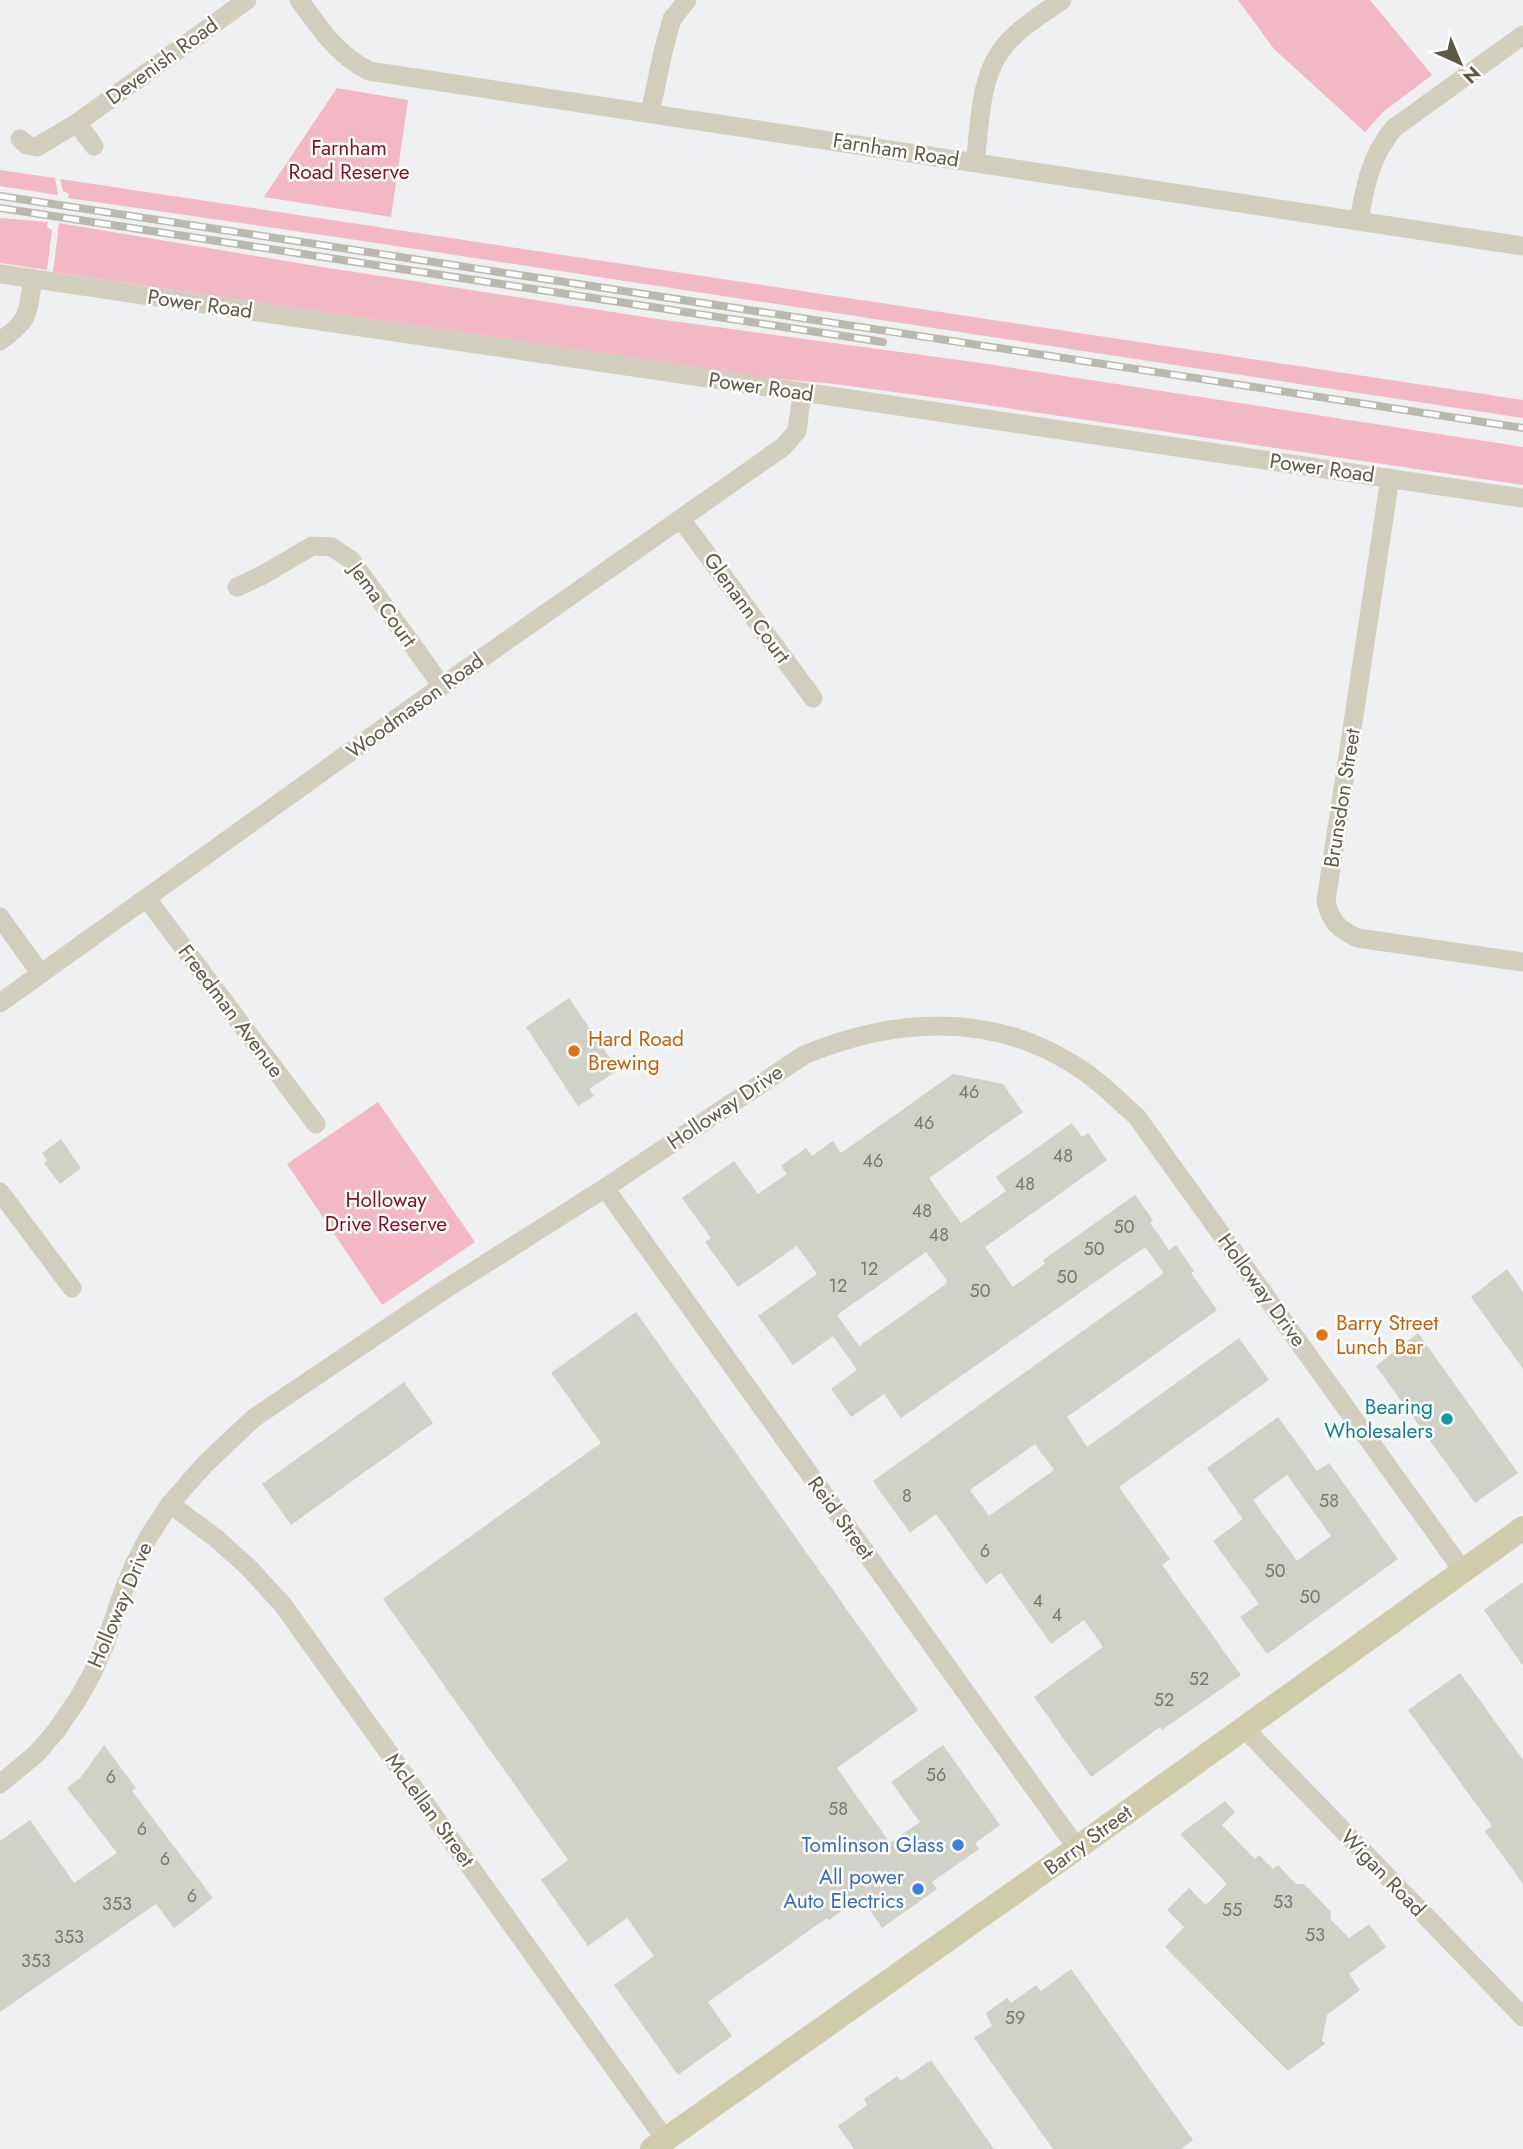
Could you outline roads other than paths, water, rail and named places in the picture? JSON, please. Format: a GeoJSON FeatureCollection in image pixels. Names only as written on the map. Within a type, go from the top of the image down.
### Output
{"type":"FeatureCollection","features":[{"type":"Feature","properties":{"kind":"main road","name":"Barry Street"},"geometry":{"type":"LineString","coordinates":[[658,2144],[1523,1528]]}},
{"type":"Feature","properties":{"kind":"street","name":"Devenish Road"},"geometry":{"type":"LineString","coordinates":[[20,139],[27,145],[37,147],[77,123],[247,0]]}},
{"type":"Feature","properties":{"kind":"street","name":"Farnham Road"},"geometry":{"type":"LineString","coordinates":[[299,0],[334,46],[369,71],[1523,246]]}},
{"type":"Feature","properties":{"kind":"street"},"geometry":{"type":"LineString","coordinates":[[650,113],[672,19],[687,0]]}},
{"type":"Feature","properties":{"kind":"street"},"geometry":{"type":"LineString","coordinates":[[975,162],[986,82],[1000,52],[1024,27],[1062,0]]}},
{"type":"Feature","properties":{"kind":"street"},"geometry":{"type":"LineString","coordinates":[[1359,220],[1372,164],[1381,144],[1394,128],[1523,35]]}},
{"type":"Feature","properties":{"kind":"street"},"geometry":{"type":"LineString","coordinates":[[77,123],[94,146]]}},
{"type":"Feature","properties":{"kind":"street","name":"Power Road"},"geometry":{"type":"LineString","coordinates":[[0,274],[1523,498]]}},
{"type":"Feature","properties":{"kind":"street"},"geometry":{"type":"LineString","coordinates":[[0,341],[16,330],[24,320],[33,278]]}},
{"type":"Feature","properties":{"kind":"street","name":"Woodmason Road"},"geometry":{"type":"LineString","coordinates":[[0,1003],[442,686],[783,447],[797,431],[802,393]]}},
{"type":"Feature","properties":{"kind":"street","name":"Brunsdon Street"},"geometry":{"type":"LineString","coordinates":[[1390,478],[1326,901],[1329,914],[1336,925],[1358,938],[1523,962]]}},
{"type":"Feature","properties":{"kind":"street","name":"Glenann Court"},"geometry":{"type":"LineString","coordinates":[[681,519],[813,698]]}},
{"type":"Feature","properties":{"kind":"street","name":"Jema Court"},"geometry":{"type":"LineString","coordinates":[[237,587],[312,547],[331,547],[351,560],[442,686]]}},
{"type":"Feature","properties":{"kind":"street","name":"Freedman Avenue"},"geometry":{"type":"LineString","coordinates":[[147,899],[316,1124]]}},
{"type":"Feature","properties":{"kind":"street"},"geometry":{"type":"LineString","coordinates":[[0,917],[41,974]]}},
{"type":"Feature","properties":{"kind":"street","name":"Holloway Drive"},"geometry":{"type":"LineString","coordinates":[[0,1784],[36,1754],[78,1699],[105,1644],[135,1563],[170,1504],[205,1464],[255,1417],[804,1055],[833,1043],[899,1028],[934,1025],[995,1032],[1029,1042],[1071,1062],[1137,1117],[1463,1571]]}},
{"type":"Feature","properties":{"kind":"street","name":"Reid Street"},"geometry":{"type":"LineString","coordinates":[[605,1188],[1077,1848]]}},
{"type":"Feature","properties":{"kind":"street"},"geometry":{"type":"LineString","coordinates":[[0,1192],[72,1288]]}},
{"type":"Feature","properties":{"kind":"street","name":"McLellan Street"},"geometry":{"type":"LineString","coordinates":[[170,1504],[250,1568],[283,1605],[658,2144]]}},
{"type":"Feature","properties":{"kind":"street","name":"Wigan Road"},"geometry":{"type":"LineString","coordinates":[[1244,1728],[1523,2017]]}},
{"type":"Feature","properties":{"kind":"railway"},"geometry":{"type":"LineString","coordinates":[[0,196],[1523,428]]}},
{"type":"Feature","properties":{"kind":"railway"},"geometry":{"type":"LineString","coordinates":[[0,208],[883,342]]}},
{"type":"Feature","properties":{"kind":"place","name":"Hard Road Brewing"},"geometry":{"type":"Point","coordinates":[574,1051]}},
{"type":"Feature","properties":{"kind":"place","name":"Barry Street Lunch Bar"},"geometry":{"type":"Point","coordinates":[1322,1335]}},
{"type":"Feature","properties":{"kind":"place","name":"Bearing Wholesalers"},"geometry":{"type":"Point","coordinates":[1447,1419]}},
{"type":"Feature","properties":{"kind":"place","name":"Tomlinson Glass"},"geometry":{"type":"Point","coordinates":[958,1845]}},
{"type":"Feature","properties":{"kind":"place","name":"All power Auto Electrics"},"geometry":{"type":"Point","coordinates":[918,1889]}},
{"type":"Feature","properties":{"kind":"park label","name":"Farnham Road Reserve"},"geometry":{"type":"Point","coordinates":[349,160]}},
{"type":"Feature","properties":{"kind":"park label","name":"Holloway Drive Reserve"},"geometry":{"type":"Point","coordinates":[386,1212]}}]}
